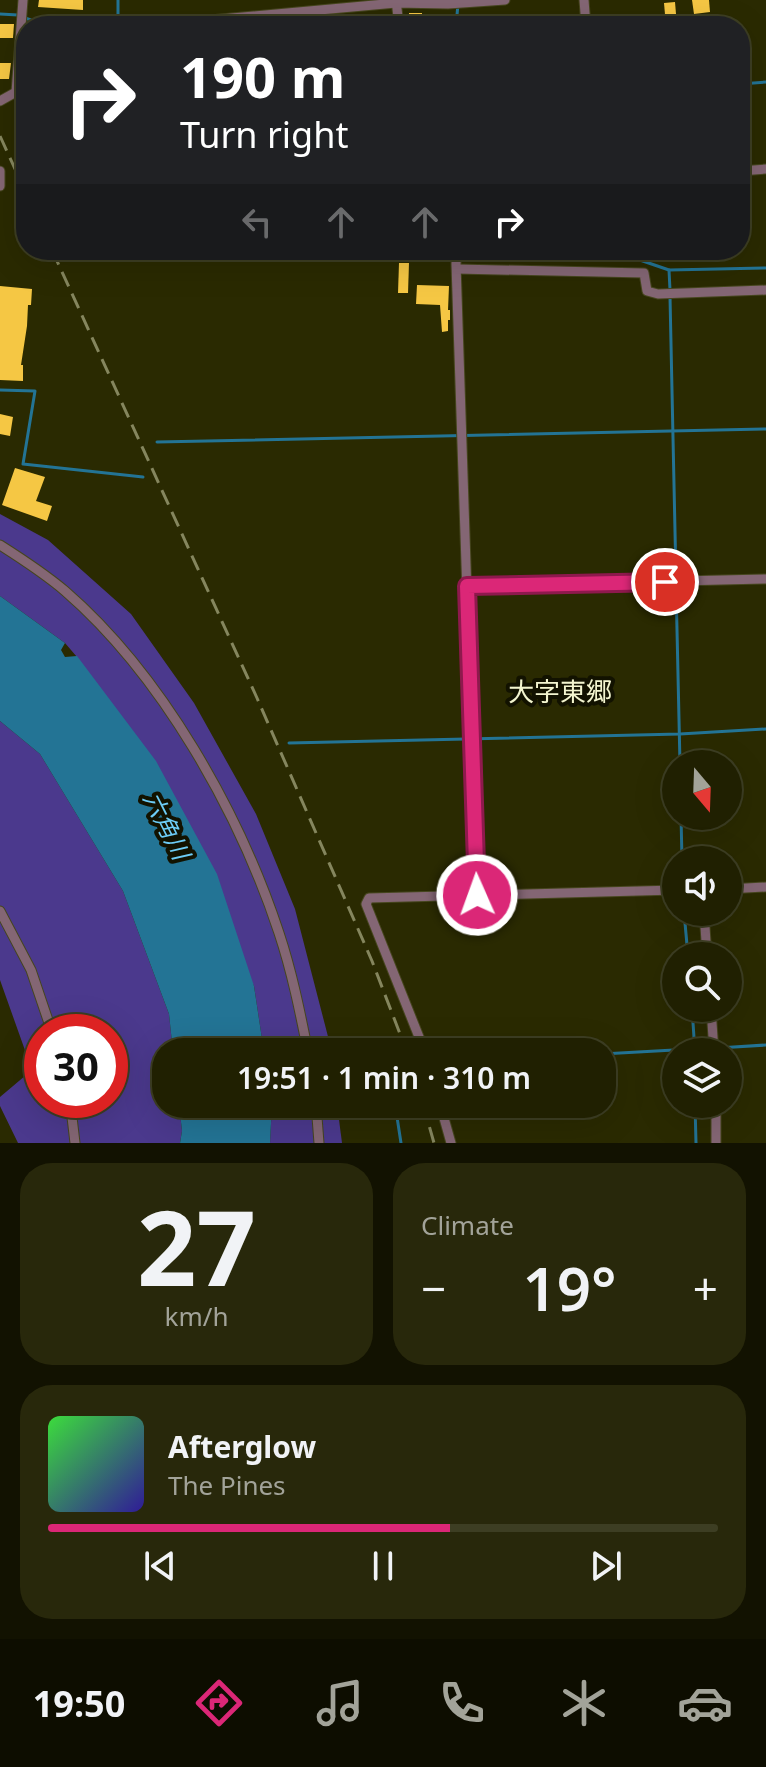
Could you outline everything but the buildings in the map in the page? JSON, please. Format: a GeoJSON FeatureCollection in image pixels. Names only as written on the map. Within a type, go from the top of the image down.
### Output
{"type":"FeatureCollection","features":[{"type":"Feature","properties":{"kind":"street"},"geometry":{"type":"LineString","coordinates":[[248,16],[396,1],[448,4],[505,0]]}},
{"type":"Feature","properties":{"kind":"street"},"geometry":{"type":"LineString","coordinates":[[0,171],[0,186]]}},
{"type":"Feature","properties":{"kind":"street"},"geometry":{"type":"LineString","coordinates":[[457,260],[477,895]]}},
{"type":"Feature","properties":{"kind":"street"},"geometry":{"type":"LineString","coordinates":[[470,260],[644,273],[647,291],[658,294],[766,290]]}},
{"type":"Feature","properties":{"kind":"street"},"geometry":{"type":"LineString","coordinates":[[0,545],[64,590],[108,633],[155,690],[197,753],[258,875],[276,924],[305,1038]]}},
{"type":"Feature","properties":{"kind":"street"},"geometry":{"type":"LineString","coordinates":[[467,586],[766,579]]}},
{"type":"Feature","properties":{"kind":"street"},"geometry":{"type":"LineString","coordinates":[[742,888],[766,887]]}},
{"type":"Feature","properties":{"kind":"street"},"geometry":{"type":"LineString","coordinates":[[419,1038],[366,904],[369,898],[662,890]]}},
{"type":"Feature","properties":{"kind":"street"},"geometry":{"type":"LineString","coordinates":[[0,911],[31,970],[46,1014]]}},
{"type":"Feature","properties":{"kind":"street"},"geometry":{"type":"LineString","coordinates":[[72,1118],[75,1143]]}},
{"type":"Feature","properties":{"kind":"street"},"geometry":{"type":"LineString","coordinates":[[317,1118],[319,1143]]}},
{"type":"Feature","properties":{"kind":"street"},"geometry":{"type":"LineString","coordinates":[[444,1118],[451,1143]]}},
{"type":"Feature","properties":{"kind":"street"},"geometry":{"type":"LineString","coordinates":[[716,1118],[716,1143]]}},
{"type":"Feature","properties":{"kind":"shaded area"},"geometry":{"type":"Polygon","coordinates":[[[0,514],[48,540],[131,614],[194,703],[256,814],[295,909],[328,1038],[262,1038],[254,986],[77,657],[65,643],[0,596],[0,514]]]}},
{"type":"Feature","properties":{"kind":"shaded area"},"geometry":{"type":"Polygon","coordinates":[[[0,721],[40,754],[123,891],[169,1014],[172,1038],[152,1038],[152,1118],[181,1118],[180,1143],[18,1143],[0,1106],[0,1097],[24,1077],[24,1118],[128,1118],[128,1014],[24,1014],[24,1048],[0,980],[0,721]]]}},
{"type":"Feature","properties":{"kind":"shaded area"},"geometry":{"type":"Polygon","coordinates":[[[271,1118],[339,1118],[342,1143],[270,1143],[271,1118]]]}},
{"type":"Feature","properties":{"kind":"water","name":"六角川"},"geometry":{"type":"Polygon","coordinates":[[[0,596],[65,643],[61,650],[65,657],[77,656],[156,761],[217,874],[254,986],[262,1038],[172,1038],[169,1014],[123,891],[40,754],[0,721],[0,596]]]}},
{"type":"Feature","properties":{"kind":"water"},"geometry":{"type":"Polygon","coordinates":[[[181,1118],[271,1118],[270,1143],[180,1143],[181,1118]]]}},
{"type":"Feature","properties":{"kind":"waterway"},"geometry":{"type":"LineString","coordinates":[[118,0],[118,16]]}},
{"type":"Feature","properties":{"kind":"waterway"},"geometry":{"type":"LineString","coordinates":[[457,16],[458,4]]}},
{"type":"Feature","properties":{"kind":"waterway"},"geometry":{"type":"LineString","coordinates":[[0,14],[18,15]]}},
{"type":"Feature","properties":{"kind":"waterway"},"geometry":{"type":"LineString","coordinates":[[750,83],[766,82]]}},
{"type":"Feature","properties":{"kind":"waterway"},"geometry":{"type":"LineString","coordinates":[[640,260],[669,270],[766,268]]}},
{"type":"Feature","properties":{"kind":"waterway"},"geometry":{"type":"LineString","coordinates":[[669,270],[670,290]]}},
{"type":"Feature","properties":{"kind":"waterway"},"geometry":{"type":"LineString","coordinates":[[670,297],[676,578]]}},
{"type":"Feature","properties":{"kind":"waterway"},"geometry":{"type":"LineString","coordinates":[[0,390],[35,391],[23,464],[143,477]]}},
{"type":"Feature","properties":{"kind":"waterway"},"geometry":{"type":"LineString","coordinates":[[157,442],[766,429]]}},
{"type":"Feature","properties":{"kind":"waterway"},"geometry":{"type":"LineString","coordinates":[[676,585],[680,750]]}},
{"type":"Feature","properties":{"kind":"waterway"},"geometry":{"type":"LineString","coordinates":[[289,743],[680,734],[766,729]]}},
{"type":"Feature","properties":{"kind":"waterway"},"geometry":{"type":"LineString","coordinates":[[681,830],[682,846]]}},
{"type":"Feature","properties":{"kind":"waterway"},"geometry":{"type":"LineString","coordinates":[[685,926],[687,942]]}},
{"type":"Feature","properties":{"kind":"waterway"},"geometry":{"type":"LineString","coordinates":[[693,1022],[694,1038]]}},
{"type":"Feature","properties":{"kind":"waterway"},"geometry":{"type":"LineString","coordinates":[[742,1046],[766,1045]]}},
{"type":"Feature","properties":{"kind":"waterway"},"geometry":{"type":"LineString","coordinates":[[616,1053],[662,1051]]}},
{"type":"Feature","properties":{"kind":"waterway"},"geometry":{"type":"LineString","coordinates":[[397,1118],[401,1143]]}},
{"type":"Feature","properties":{"kind":"waterway"},"geometry":{"type":"LineString","coordinates":[[695,1118],[696,1143]]}},
{"type":"Feature","properties":{"kind":"railway"},"geometry":{"type":"LineString","coordinates":[[0,136],[16,171]]}},
{"type":"Feature","properties":{"kind":"railway"},"geometry":{"type":"LineString","coordinates":[[57,260],[257,698],[372,961],[402,1038]]}},
{"type":"Feature","properties":{"kind":"railway"},"geometry":{"type":"LineString","coordinates":[[427,1118],[434,1143]]}},
{"type":"Feature","properties":{"kind":"district","name":"大字東郷"},"geometry":{"type":"Point","coordinates":[560,692]}},
{"type":"Feature","properties":{"kind":"route"},"geometry":{"type":"LineString","coordinates":[[477,895],[467,586],[665,582]]}}]}
